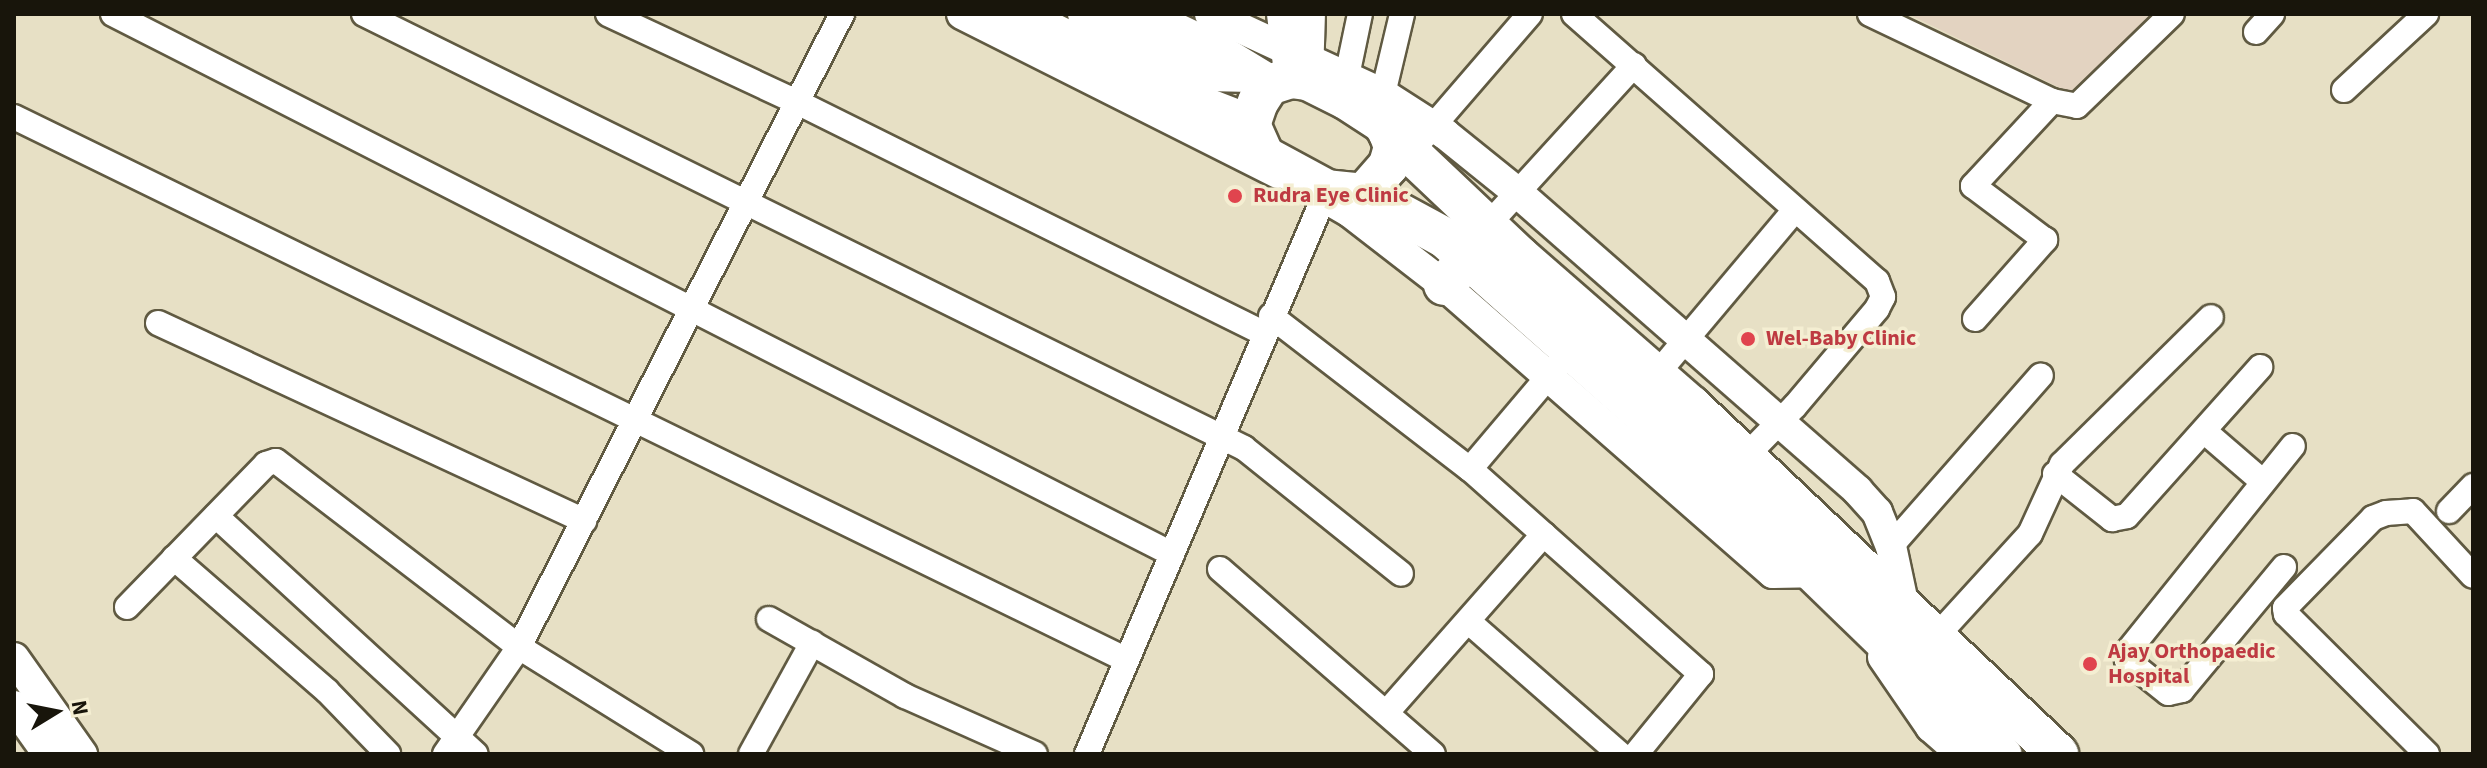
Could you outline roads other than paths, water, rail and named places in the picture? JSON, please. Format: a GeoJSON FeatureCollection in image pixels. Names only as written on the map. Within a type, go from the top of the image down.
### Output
{"type":"FeatureCollection","features":[{"type":"Feature","properties":{"kind":"highway"},"geometry":{"type":"LineString","coordinates":[[1013,14],[1198,105],[1244,123],[1264,156],[1338,194],[1445,238],[1466,257],[1560,363],[1732,493],[1850,609],[1966,740],[2001,754]]}},
{"type":"Feature","properties":{"kind":"highway"},"geometry":{"type":"LineString","coordinates":[[1135,14],[1285,71],[1346,99],[1411,137],[1466,257],[1656,375],[2058,754]]}},
{"type":"Feature","properties":{"kind":"highway"},"geometry":{"type":"LineString","coordinates":[[1244,123],[1285,71]]}},
{"type":"Feature","properties":{"kind":"highway"},"geometry":{"type":"LineString","coordinates":[[1338,194],[1389,165],[1394,147],[1411,137]]}},
{"type":"Feature","properties":{"kind":"main road"},"geometry":{"type":"LineString","coordinates":[[1045,14],[1197,89],[1244,123]]}},
{"type":"Feature","properties":{"kind":"main road"},"geometry":{"type":"LineString","coordinates":[[1085,14],[1206,74],[1285,71]]}},
{"type":"Feature","properties":{"kind":"street"},"geometry":{"type":"LineString","coordinates":[[113,14],[1172,554]]}},
{"type":"Feature","properties":{"kind":"street"},"geometry":{"type":"LineString","coordinates":[[364,14],[1244,448],[1401,574]]}},
{"type":"Feature","properties":{"kind":"street"},"geometry":{"type":"LineString","coordinates":[[608,14],[1268,325],[1470,469],[1701,674],[1636,754]]}},
{"type":"Feature","properties":{"kind":"street"},"geometry":{"type":"LineString","coordinates":[[451,745],[519,647],[842,14]]}},
{"type":"Feature","properties":{"kind":"street"},"geometry":{"type":"LineString","coordinates":[[962,14],[1338,194],[1268,325],[1087,754]]}},
{"type":"Feature","properties":{"kind":"street"},"geometry":{"type":"LineString","coordinates":[[1210,14],[1285,71],[1347,76],[1383,94],[1411,137],[1518,193],[1857,490],[1877,512],[1891,546],[1905,612]]}},
{"type":"Feature","properties":{"kind":"street"},"geometry":{"type":"LineString","coordinates":[[1282,14],[1285,71]]}},
{"type":"Feature","properties":{"kind":"street"},"geometry":{"type":"LineString","coordinates":[[1285,71],[1310,14]]}},
{"type":"Feature","properties":{"kind":"street"},"geometry":{"type":"LineString","coordinates":[[1347,76],[1360,14]]}},
{"type":"Feature","properties":{"kind":"street"},"geometry":{"type":"LineString","coordinates":[[1383,94],[1402,14]]}},
{"type":"Feature","properties":{"kind":"street"},"geometry":{"type":"LineString","coordinates":[[1411,137],[1530,14]]}},
{"type":"Feature","properties":{"kind":"street"},"geometry":{"type":"LineString","coordinates":[[1574,14],[1795,210],[1869,271],[1883,297],[1857,333],[1744,458]]}},
{"type":"Feature","properties":{"kind":"street"},"geometry":{"type":"LineString","coordinates":[[1870,14],[2052,101],[2082,104],[2172,14]]}},
{"type":"Feature","properties":{"kind":"street"},"geometry":{"type":"LineString","coordinates":[[2344,90],[2426,14]]}},
{"type":"Feature","properties":{"kind":"street"},"geometry":{"type":"LineString","coordinates":[[1466,257],[1518,193],[1634,65]]}},
{"type":"Feature","properties":{"kind":"street"},"geometry":{"type":"LineString","coordinates":[[1975,319],[2045,240],[1973,186],[2052,101]]}},
{"type":"Feature","properties":{"kind":"street"},"geometry":{"type":"LineString","coordinates":[[14,117],[1127,660]]}},
{"type":"Feature","properties":{"kind":"street"},"geometry":{"type":"LineString","coordinates":[[1656,375],[1795,210]]}},
{"type":"Feature","properties":{"kind":"street"},"geometry":{"type":"LineString","coordinates":[[1934,639],[2030,534],[2055,474],[2211,317]]}},
{"type":"Feature","properties":{"kind":"street"},"geometry":{"type":"LineString","coordinates":[[158,323],[584,521]]}},
{"type":"Feature","properties":{"kind":"street"},"geometry":{"type":"LineString","coordinates":[[1470,469],[1560,363]]}},
{"type":"Feature","properties":{"kind":"street"},"geometry":{"type":"LineString","coordinates":[[2055,474],[2112,519],[2120,520],[2127,516],[2260,367]]}},
{"type":"Feature","properties":{"kind":"street"},"geometry":{"type":"LineString","coordinates":[[1891,546],[2041,375]]}},
{"type":"Feature","properties":{"kind":"street"},"geometry":{"type":"LineString","coordinates":[[2204,431],[2262,481]]}},
{"type":"Feature","properties":{"kind":"street"},"geometry":{"type":"LineString","coordinates":[[2284,567],[2182,690],[2168,693],[2127,660],[2128,651],[2293,446]]}},
{"type":"Feature","properties":{"kind":"street"},"geometry":{"type":"LineString","coordinates":[[127,607],[266,464],[276,461],[519,647],[691,754]]}},
{"type":"Feature","properties":{"kind":"street"},"geometry":{"type":"LineString","coordinates":[[2449,511],[2473,486]]}},
{"type":"Feature","properties":{"kind":"street"},"geometry":{"type":"LineString","coordinates":[[2427,754],[2286,614],[2285,608],[2379,514],[2413,511],[2473,576]]}},
{"type":"Feature","properties":{"kind":"street"},"geometry":{"type":"LineString","coordinates":[[216,516],[451,745],[476,754]]}},
{"type":"Feature","properties":{"kind":"street"},"geometry":{"type":"LineString","coordinates":[[1387,712],[1544,534]]}},
{"type":"Feature","properties":{"kind":"street"},"geometry":{"type":"LineString","coordinates":[[174,558],[327,691],[388,754]]}},
{"type":"Feature","properties":{"kind":"street"},"geometry":{"type":"LineString","coordinates":[[1220,569],[1433,754]]}},
{"type":"Feature","properties":{"kind":"street"},"geometry":{"type":"LineString","coordinates":[[769,619],[905,696],[1035,754]]}},
{"type":"Feature","properties":{"kind":"street"},"geometry":{"type":"LineString","coordinates":[[1469,622],[1620,754]]}},
{"type":"Feature","properties":{"kind":"street"},"geometry":{"type":"LineString","coordinates":[[751,754],[812,643]]}},
{"type":"Feature","properties":{"kind":"street"},"geometry":{"type":"LineString","coordinates":[[14,658],[82,754]]}},
{"type":"Feature","properties":{"kind":"street"},"geometry":{"type":"LineString","coordinates":[[14,706],[48,754]]}},
{"type":"Feature","properties":{"kind":"place","name":"Rudra Eye Clinic"},"geometry":{"type":"Point","coordinates":[1235,196]}},
{"type":"Feature","properties":{"kind":"place","name":"Wel-Baby Clinic"},"geometry":{"type":"Point","coordinates":[1748,339]}},
{"type":"Feature","properties":{"kind":"place","name":"Ajay Orthopaedic Hospital"},"geometry":{"type":"Point","coordinates":[2090,664]}}]}
